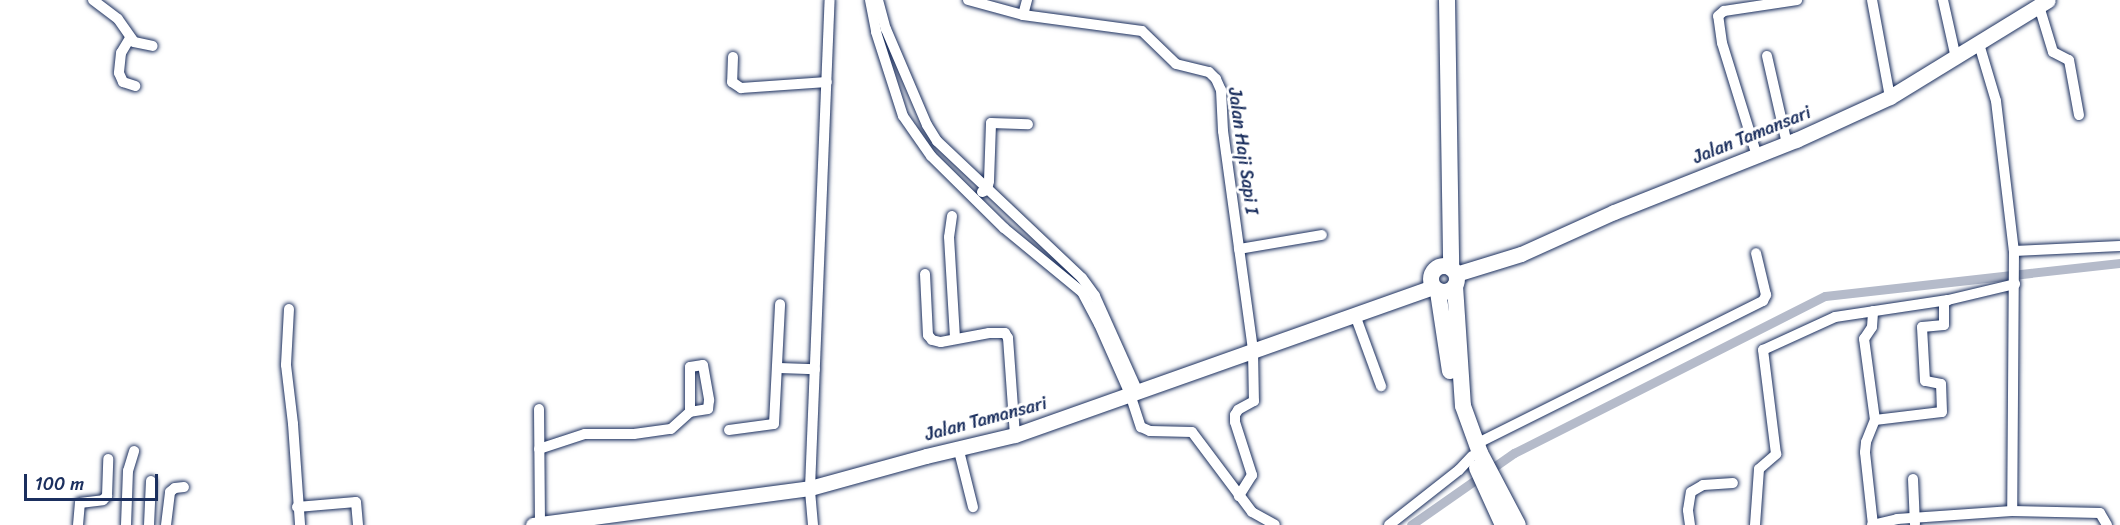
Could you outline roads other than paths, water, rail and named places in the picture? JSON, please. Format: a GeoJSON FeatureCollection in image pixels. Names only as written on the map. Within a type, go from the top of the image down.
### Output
{"type":"FeatureCollection","features":[{"type":"Feature","properties":{"kind":"main road"},"geometry":{"type":"LineString","coordinates":[[1437,0],[1451,274],[1463,406],[1476,454]]}},
{"type":"Feature","properties":{"kind":"main road"},"geometry":{"type":"LineString","coordinates":[[1436,289],[1448,292],[1451,274],[1447,0]]}},
{"type":"Feature","properties":{"kind":"main road","name":"Jalan Tamansari"},"geometry":{"type":"LineString","coordinates":[[1451,274],[1521,254],[1614,212],[1787,144],[1890,98],[2044,3]]}},
{"type":"Feature","properties":{"kind":"main road"},"geometry":{"type":"LineString","coordinates":[[1451,274],[1433,272],[1431,277],[1436,289],[1455,403],[1503,513],[1518,525]]}},
{"type":"Feature","properties":{"kind":"main road","name":"Jalan Tamansari"},"geometry":{"type":"LineString","coordinates":[[537,525],[579,522],[810,488],[958,447],[1015,435],[1355,315],[1436,289]]}},
{"type":"Feature","properties":{"kind":"street"},"geometry":{"type":"LineString","coordinates":[[93,0],[118,19],[130,38],[140,45],[153,46]]}},
{"type":"Feature","properties":{"kind":"street"},"geometry":{"type":"LineString","coordinates":[[813,525],[810,488],[830,0]]}},
{"type":"Feature","properties":{"kind":"street"},"geometry":{"type":"LineString","coordinates":[[870,0],[879,43],[903,116],[932,156],[1004,228],[1082,292],[1134,393]]}},
{"type":"Feature","properties":{"kind":"street"},"geometry":{"type":"LineString","coordinates":[[878,0],[886,29],[927,125],[947,153],[1046,242],[1082,278],[1095,296],[1134,393],[1141,427],[1150,431],[1192,432],[1252,512],[1275,525]]}},
{"type":"Feature","properties":{"kind":"street","name":"Jalan Haji Sapi I"},"geometry":{"type":"LineString","coordinates":[[968,0],[1023,15],[1142,31],[1176,64],[1213,74],[1221,90],[1223,131],[1253,351],[1254,401],[1238,410],[1234,422],[1252,475],[1239,496]]}},
{"type":"Feature","properties":{"kind":"street"},"geometry":{"type":"LineString","coordinates":[[1023,15],[1027,0]]}},
{"type":"Feature","properties":{"kind":"street"},"geometry":{"type":"LineString","coordinates":[[1756,156],[1722,43],[1718,16],[1724,10],[1797,0]]}},
{"type":"Feature","properties":{"kind":"street"},"geometry":{"type":"LineString","coordinates":[[1872,0],[1890,98]]}},
{"type":"Feature","properties":{"kind":"street"},"geometry":{"type":"LineString","coordinates":[[1943,0],[1956,58]]}},
{"type":"Feature","properties":{"kind":"street"},"geometry":{"type":"LineString","coordinates":[[2044,3],[2053,52],[2069,60],[2079,115]]}},
{"type":"Feature","properties":{"kind":"street"},"geometry":{"type":"LineString","coordinates":[[130,38],[121,53],[119,73],[123,82],[135,86]]}},
{"type":"Feature","properties":{"kind":"street"},"geometry":{"type":"LineString","coordinates":[[1979,44],[1998,112],[2014,251],[2012,511]]}},
{"type":"Feature","properties":{"kind":"street"},"geometry":{"type":"LineString","coordinates":[[1767,56],[1787,144]]}},
{"type":"Feature","properties":{"kind":"street"},"geometry":{"type":"LineString","coordinates":[[733,57],[732,82],[741,88],[827,82]]}},
{"type":"Feature","properties":{"kind":"street"},"geometry":{"type":"LineString","coordinates":[[987,190],[992,123],[1028,124]]}},
{"type":"Feature","properties":{"kind":"street"},"geometry":{"type":"LineString","coordinates":[[972,196],[987,190]]}},
{"type":"Feature","properties":{"kind":"street"},"geometry":{"type":"LineString","coordinates":[[952,216],[949,237],[956,339]]}},
{"type":"Feature","properties":{"kind":"street"},"geometry":{"type":"LineString","coordinates":[[1239,249],[1322,235]]}},
{"type":"Feature","properties":{"kind":"street"},"geometry":{"type":"LineString","coordinates":[[2014,251],[2120,246]]}},
{"type":"Feature","properties":{"kind":"street"},"geometry":{"type":"LineString","coordinates":[[1389,525],[1476,454],[1763,301],[1766,295],[1756,253]]}},
{"type":"Feature","properties":{"kind":"street"},"geometry":{"type":"LineString","coordinates":[[925,274],[928,336],[932,340],[941,342],[1005,333],[1008,338],[1015,435]]}},
{"type":"Feature","properties":{"kind":"street"},"geometry":{"type":"LineString","coordinates":[[1755,525],[1759,469],[1776,454],[1763,350],[1826,320],[1873,310],[1948,300],[2015,282]]}},
{"type":"Feature","properties":{"kind":"street"},"geometry":{"type":"LineString","coordinates":[[1875,420],[1942,412],[1941,384],[1925,381],[1921,329],[1923,326],[1944,325],[1944,303],[1948,300]]}},
{"type":"Feature","properties":{"kind":"street"},"geometry":{"type":"LineString","coordinates":[[729,430],[774,424],[780,304]]}},
{"type":"Feature","properties":{"kind":"street"},"geometry":{"type":"LineString","coordinates":[[289,309],[286,365],[293,424],[300,525]]}},
{"type":"Feature","properties":{"kind":"street"},"geometry":{"type":"LineString","coordinates":[[1873,310],[1872,327],[1864,339],[1875,420],[1866,442],[1865,452],[1872,525],[2012,511],[2100,513],[2107,525]]}},
{"type":"Feature","properties":{"kind":"street"},"geometry":{"type":"LineString","coordinates":[[1355,315],[1382,386]]}},
{"type":"Feature","properties":{"kind":"street"},"geometry":{"type":"LineString","coordinates":[[778,368],[815,369]]}},
{"type":"Feature","properties":{"kind":"street"},"geometry":{"type":"LineString","coordinates":[[537,525],[539,409]]}},
{"type":"Feature","properties":{"kind":"street"},"geometry":{"type":"LineString","coordinates":[[539,449],[585,434],[634,434],[671,429],[690,412]]}},
{"type":"Feature","properties":{"kind":"street"},"geometry":{"type":"LineString","coordinates":[[958,447],[973,507]]}},
{"type":"Feature","properties":{"kind":"street"},"geometry":{"type":"LineString","coordinates":[[126,525],[128,471],[134,451]]}},
{"type":"Feature","properties":{"kind":"street"},"geometry":{"type":"LineString","coordinates":[[78,525],[80,503],[103,500],[107,496],[108,459]]}},
{"type":"Feature","properties":{"kind":"street"},"geometry":{"type":"LineString","coordinates":[[1913,479],[1915,521]]}},
{"type":"Feature","properties":{"kind":"street"},"geometry":{"type":"LineString","coordinates":[[149,525],[151,481]]}},
{"type":"Feature","properties":{"kind":"street"},"geometry":{"type":"LineString","coordinates":[[1690,525],[1688,510],[1691,492],[1703,485],[1732,483]]}},
{"type":"Feature","properties":{"kind":"street"},"geometry":{"type":"LineString","coordinates":[[166,525],[170,492],[175,488],[184,488]]}},
{"type":"Feature","properties":{"kind":"street"},"geometry":{"type":"LineString","coordinates":[[297,507],[356,502],[358,525]]}},
{"type":"Feature","properties":{"kind":"waterway"},"geometry":{"type":"LineString","coordinates":[[1411,525],[1514,453],[1825,296],[2120,263]]}}]}
